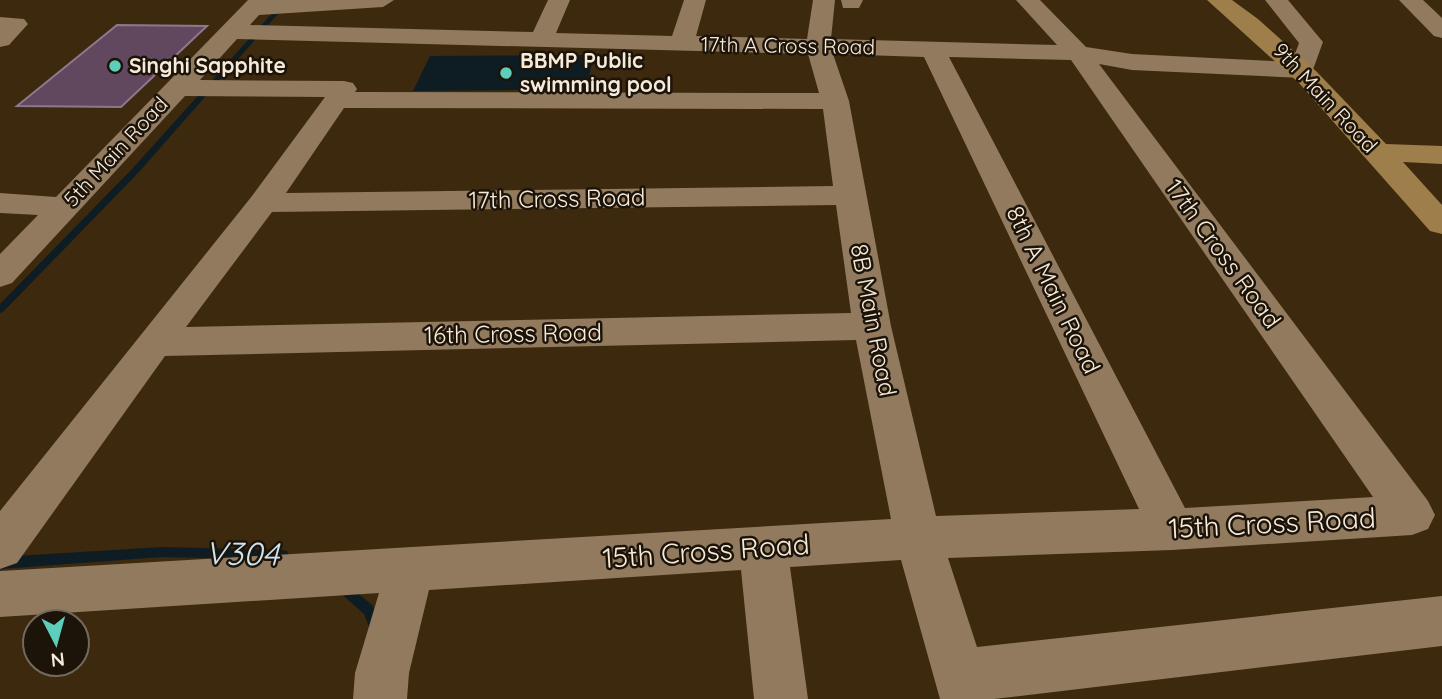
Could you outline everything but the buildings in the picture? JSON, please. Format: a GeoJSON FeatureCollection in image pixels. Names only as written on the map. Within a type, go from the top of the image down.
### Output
{"type":"FeatureCollection","features":[{"type":"Feature","properties":{"kind":"main road","name":"9th Main Road"},"geometry":{"type":"LineString","coordinates":[[1218,0],[1257,27],[1302,70],[1433,215]]}},
{"type":"Feature","properties":{"kind":"main road"},"geometry":{"type":"LineString","coordinates":[[1376,152],[1442,155]]}},
{"type":"Feature","properties":{"kind":"main road"},"geometry":{"type":"LineString","coordinates":[[1398,176],[1442,178]]}},
{"type":"Feature","properties":{"kind":"street"},"geometry":{"type":"LineString","coordinates":[[257,4],[383,0]]}},
{"type":"Feature","properties":{"kind":"street"},"geometry":{"type":"LineString","coordinates":[[541,40],[559,0]]}},
{"type":"Feature","properties":{"kind":"street"},"geometry":{"type":"LineString","coordinates":[[682,43],[695,0]]}},
{"type":"Feature","properties":{"kind":"street"},"geometry":{"type":"LineString","coordinates":[[818,47],[824,0]]}},
{"type":"Feature","properties":{"kind":"street","name":"17th Cross Road"},"geometry":{"type":"LineString","coordinates":[[1027,0],[1068,43],[1412,515]]}},
{"type":"Feature","properties":{"kind":"street"},"geometry":{"type":"LineString","coordinates":[[1276,0],[1311,42],[1302,70]]}},
{"type":"Feature","properties":{"kind":"street"},"geometry":{"type":"LineString","coordinates":[[1410,0],[1442,31]]}},
{"type":"Feature","properties":{"kind":"street","name":"5th Main Road"},"geometry":{"type":"LineString","coordinates":[[0,275],[257,4]]}},
{"type":"Feature","properties":{"kind":"street"},"geometry":{"type":"LineString","coordinates":[[0,24],[16,24],[0,40]]}},
{"type":"Feature","properties":{"kind":"street","name":"17th A Cross Road"},"geometry":{"type":"LineString","coordinates":[[231,32],[818,47],[1068,43],[1132,62],[1302,70]]}},
{"type":"Feature","properties":{"kind":"street","name":"8th A Main Road"},"geometry":{"type":"LineString","coordinates":[[942,43],[1172,529]]}},
{"type":"Feature","properties":{"kind":"street","name":"8B Main Road"},"geometry":{"type":"LineString","coordinates":[[818,47],[835,101],[872,326],[918,538],[965,687]]}},
{"type":"Feature","properties":{"kind":"street"},"geometry":{"type":"LineString","coordinates":[[200,63],[232,62]]}},
{"type":"Feature","properties":{"kind":"street"},"geometry":{"type":"LineString","coordinates":[[175,88],[342,84],[835,101]]}},
{"type":"Feature","properties":{"kind":"street"},"geometry":{"type":"LineString","coordinates":[[0,548],[154,342],[263,203],[342,84]]}},
{"type":"Feature","properties":{"kind":"street","name":"17th Cross Road"},"geometry":{"type":"LineString","coordinates":[[263,203],[850,195]]}},
{"type":"Feature","properties":{"kind":"street"},"geometry":{"type":"LineString","coordinates":[[0,203],[64,207]]}},
{"type":"Feature","properties":{"kind":"street","name":"16th Cross Road"},"geometry":{"type":"LineString","coordinates":[[154,342],[872,326]]}},
{"type":"Feature","properties":{"kind":"street","name":"15th Cross Road"},"geometry":{"type":"LineString","coordinates":[[0,594],[918,538],[1172,529],[1412,515]]}},
{"type":"Feature","properties":{"kind":"street"},"geometry":{"type":"LineString","coordinates":[[764,548],[781,699]]}},
{"type":"Feature","properties":{"kind":"street"},"geometry":{"type":"LineString","coordinates":[[380,699],[386,655],[410,569]]}},
{"type":"Feature","properties":{"kind":"street"},"geometry":{"type":"LineString","coordinates":[[965,687],[1442,621]]}},
{"type":"Feature","properties":{"kind":"shaded area","name":"BBMP Public swimming pool"},"geometry":{"type":"Polygon","coordinates":[[[594,55],[586,89],[413,91],[430,56],[594,55]]]}},
{"type":"Feature","properties":{"kind":"waterway","name":"V304"},"geometry":{"type":"LineString","coordinates":[[0,310],[136,170],[287,0]]}},
{"type":"Feature","properties":{"kind":"waterway","name":"V304"},"geometry":{"type":"LineString","coordinates":[[0,563],[162,552],[283,555]]}},
{"type":"Feature","properties":{"kind":"waterway","name":"V304"},"geometry":{"type":"LineString","coordinates":[[342,587],[369,610],[376,628]]}},
{"type":"Feature","properties":{"kind":"place","name":"Singhi Sapphite"},"geometry":{"type":"Point","coordinates":[115,66]}},
{"type":"Feature","properties":{"kind":"place","name":"BBMP Public swimming pool"},"geometry":{"type":"Point","coordinates":[506,73]}}]}
